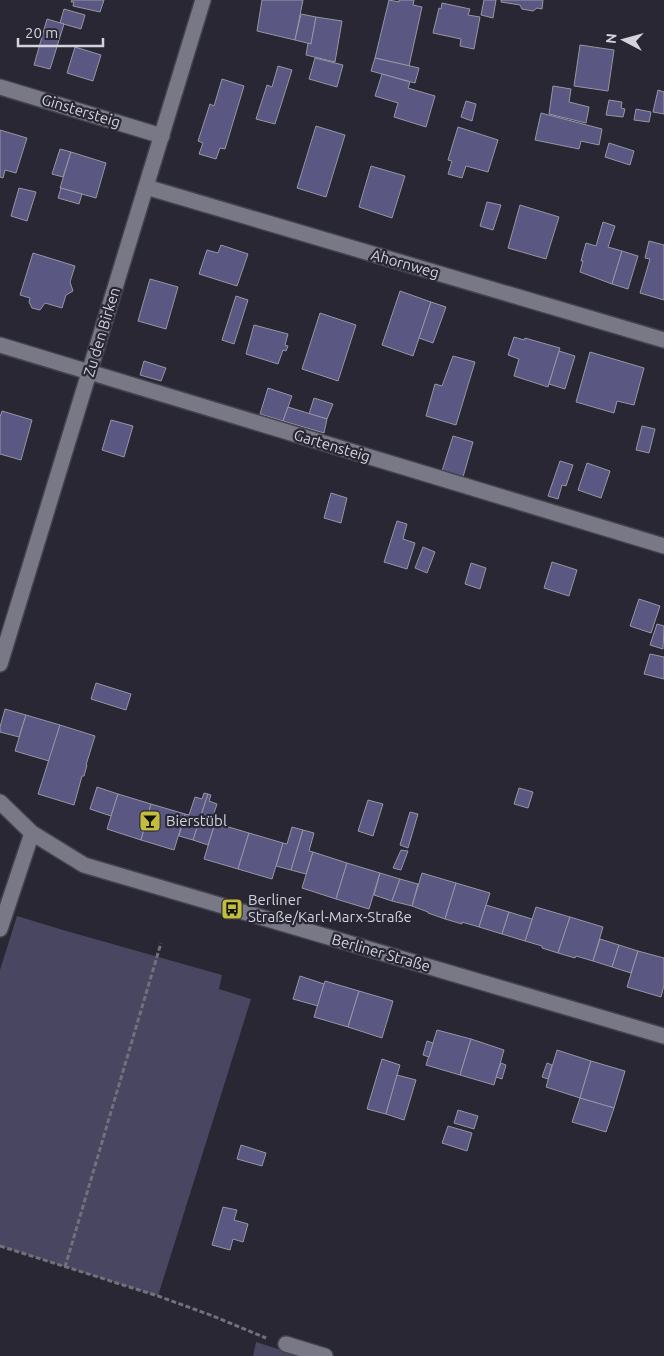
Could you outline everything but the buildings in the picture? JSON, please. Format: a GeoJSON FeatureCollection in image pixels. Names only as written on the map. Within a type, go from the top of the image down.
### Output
{"type":"FeatureCollection","features":[{"type":"Feature","properties":{"kind":"street","name":"Zu den Birken"},"geometry":{"type":"LineString","coordinates":[[0,664],[203,0]]}},
{"type":"Feature","properties":{"kind":"street","name":"Ginstersteig"},"geometry":{"type":"LineString","coordinates":[[0,87],[162,136]]}},
{"type":"Feature","properties":{"kind":"street","name":"Ahornweg"},"geometry":{"type":"LineString","coordinates":[[146,187],[664,340]]}},
{"type":"Feature","properties":{"kind":"street","name":"Gartensteig"},"geometry":{"type":"LineString","coordinates":[[0,345],[664,546]]}},
{"type":"Feature","properties":{"kind":"street","name":"Berliner Straße"},"geometry":{"type":"LineString","coordinates":[[0,802],[32,833],[84,865],[664,1036]]}},
{"type":"Feature","properties":{"kind":"street"},"geometry":{"type":"LineString","coordinates":[[0,928],[32,833]]}},
{"type":"Feature","properties":{"kind":"street"},"geometry":{"type":"LineString","coordinates":[[286,1344],[325,1356]]}},
{"type":"Feature","properties":{"kind":"path"},"geometry":{"type":"LineString","coordinates":[[65,1267],[161,943]]}},
{"type":"Feature","properties":{"kind":"path"},"geometry":{"type":"LineString","coordinates":[[0,1246],[158,1296],[269,1339]]}},
{"type":"Feature","properties":{"kind":"shaded area"},"geometry":{"type":"Polygon","coordinates":[[[17,916],[222,975],[219,989],[251,999],[158,1296],[0,1246],[0,970],[17,916]]]}},
{"type":"Feature","properties":{"kind":"shaded area"},"geometry":{"type":"Polygon","coordinates":[[[256,1342],[300,1356],[253,1356],[256,1342]]]}},
{"type":"Feature","properties":{"kind":"place","name":"Bierstübl"},"geometry":{"type":"Point","coordinates":[150,821]}},
{"type":"Feature","properties":{"kind":"place","name":"Berliner Straße/Karl-Marx-Straße"},"geometry":{"type":"Point","coordinates":[232,909]}}]}
